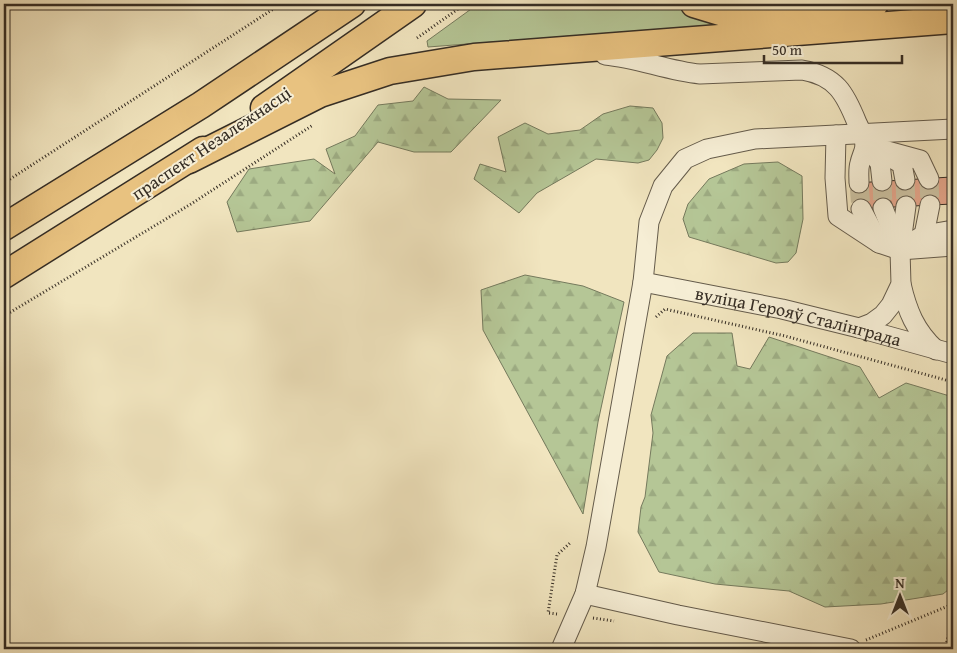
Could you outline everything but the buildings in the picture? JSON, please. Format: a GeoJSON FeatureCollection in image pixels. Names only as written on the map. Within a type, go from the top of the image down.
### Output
{"type":"FeatureCollection","features":[{"type":"Feature","properties":{"kind":"highway","name":"праспект Незалежнасці"},"geometry":{"type":"LineString","coordinates":[[4,227],[201,105],[351,4]]}},
{"type":"Feature","properties":{"kind":"highway","name":"праспект Незалежнасці"},"geometry":{"type":"LineString","coordinates":[[4,275],[189,160],[413,4]]}},
{"type":"Feature","properties":{"kind":"highway"},"geometry":{"type":"LineString","coordinates":[[694,4],[727,14],[875,4]]}},
{"type":"Feature","properties":{"kind":"highway"},"geometry":{"type":"LineString","coordinates":[[189,160],[320,94],[390,71],[474,57],[953,20]]}},
{"type":"Feature","properties":{"kind":"street"},"geometry":{"type":"LineString","coordinates":[[559,51],[625,57],[686,73],[802,70],[816,72],[828,78],[846,97],[864,139],[880,163],[882,181]]}},
{"type":"Feature","properties":{"kind":"street"},"geometry":{"type":"LineString","coordinates":[[864,139],[953,129]]}},
{"type":"Feature","properties":{"kind":"street"},"geometry":{"type":"LineString","coordinates":[[836,135],[835,178],[838,216],[879,244],[900,250],[953,246]]}},
{"type":"Feature","properties":{"kind":"street"},"geometry":{"type":"LineString","coordinates":[[561,649],[585,594],[596,547],[643,282],[649,222],[663,186],[685,159],[707,149],[756,139],[836,135],[864,139],[920,160],[929,179]]}},
{"type":"Feature","properties":{"kind":"street"},"geometry":{"type":"LineString","coordinates":[[864,139],[902,164],[905,180]]}},
{"type":"Feature","properties":{"kind":"street"},"geometry":{"type":"LineString","coordinates":[[859,183],[864,139]]}},
{"type":"Feature","properties":{"kind":"street"},"geometry":{"type":"LineString","coordinates":[[924,235],[930,205]]}},
{"type":"Feature","properties":{"kind":"street"},"geometry":{"type":"LineString","coordinates":[[906,206],[900,250],[901,284],[905,304],[916,327],[945,352]]}},
{"type":"Feature","properties":{"kind":"street"},"geometry":{"type":"LineString","coordinates":[[883,208],[900,250]]}},
{"type":"Feature","properties":{"kind":"street"},"geometry":{"type":"LineString","coordinates":[[861,209],[879,244]]}},
{"type":"Feature","properties":{"kind":"street"},"geometry":{"type":"LineString","coordinates":[[900,250],[924,235],[953,230]]}},
{"type":"Feature","properties":{"kind":"street","name":"вуліца Герояў Сталінграда"},"geometry":{"type":"LineString","coordinates":[[643,282],[860,328],[945,352]]}},
{"type":"Feature","properties":{"kind":"street"},"geometry":{"type":"LineString","coordinates":[[860,328],[872,323],[883,315],[891,305],[901,284]]}},
{"type":"Feature","properties":{"kind":"street"},"geometry":{"type":"LineString","coordinates":[[585,594],[678,615],[857,646]]}},
{"type":"Feature","properties":{"kind":"path"},"geometry":{"type":"LineString","coordinates":[[4,183],[281,4]]}},
{"type":"Feature","properties":{"kind":"path"},"geometry":{"type":"LineString","coordinates":[[417,38],[465,4]]}},
{"type":"Feature","properties":{"kind":"path"},"geometry":{"type":"LineString","coordinates":[[4,316],[191,204],[313,124]]}},
{"type":"Feature","properties":{"kind":"path"},"geometry":{"type":"LineString","coordinates":[[656,318],[665,310],[785,336],[953,382]]}},
{"type":"Feature","properties":{"kind":"path"},"geometry":{"type":"LineString","coordinates":[[857,646],[953,604]]}},
{"type":"Feature","properties":{"kind":"path"},"geometry":{"type":"LineString","coordinates":[[945,649],[953,616]]}},
{"type":"Feature","properties":{"kind":"green space"},"geometry":{"type":"Polygon","coordinates":[[[478,4],[671,4],[699,19],[727,24],[428,47],[427,41],[478,4]]]}},
{"type":"Feature","properties":{"kind":"green space"},"geometry":{"type":"Polygon","coordinates":[[[424,87],[448,99],[501,100],[451,152],[414,152],[378,142],[310,221],[237,232],[227,202],[249,169],[314,159],[335,174],[326,149],[355,136],[378,105],[413,101],[424,87]]]}},
{"type":"Feature","properties":{"kind":"green space"},"geometry":{"type":"Polygon","coordinates":[[[630,106],[653,108],[662,123],[663,138],[649,160],[638,163],[596,159],[537,193],[519,213],[474,179],[480,164],[506,172],[498,137],[525,123],[548,134],[580,130],[603,114],[630,106]]]}},
{"type":"Feature","properties":{"kind":"green space"},"geometry":{"type":"Polygon","coordinates":[[[778,162],[802,176],[803,219],[796,253],[788,262],[776,263],[689,237],[683,219],[688,204],[709,179],[744,164],[778,162]]]}},
{"type":"Feature","properties":{"kind":"green space"},"geometry":{"type":"Polygon","coordinates":[[[525,275],[583,286],[624,302],[598,422],[583,514],[483,330],[481,290],[525,275]]]}},
{"type":"Feature","properties":{"kind":"green space"},"geometry":{"type":"Polygon","coordinates":[[[693,333],[732,333],[737,366],[750,369],[769,337],[860,367],[879,398],[906,383],[953,397],[953,586],[943,594],[881,604],[825,607],[789,591],[715,584],[659,572],[638,532],[641,507],[645,497],[653,433],[651,415],[667,356],[693,333]]]}},
{"type":"Feature","properties":{"kind":"tunnel"},"geometry":{"type":"LineString","coordinates":[[929,179],[930,205]]}},
{"type":"Feature","properties":{"kind":"tunnel"},"geometry":{"type":"LineString","coordinates":[[905,180],[906,206]]}},
{"type":"Feature","properties":{"kind":"tunnel"},"geometry":{"type":"LineString","coordinates":[[882,181],[883,208]]}},
{"type":"Feature","properties":{"kind":"tunnel"},"geometry":{"type":"LineString","coordinates":[[859,183],[861,209]]}}]}
